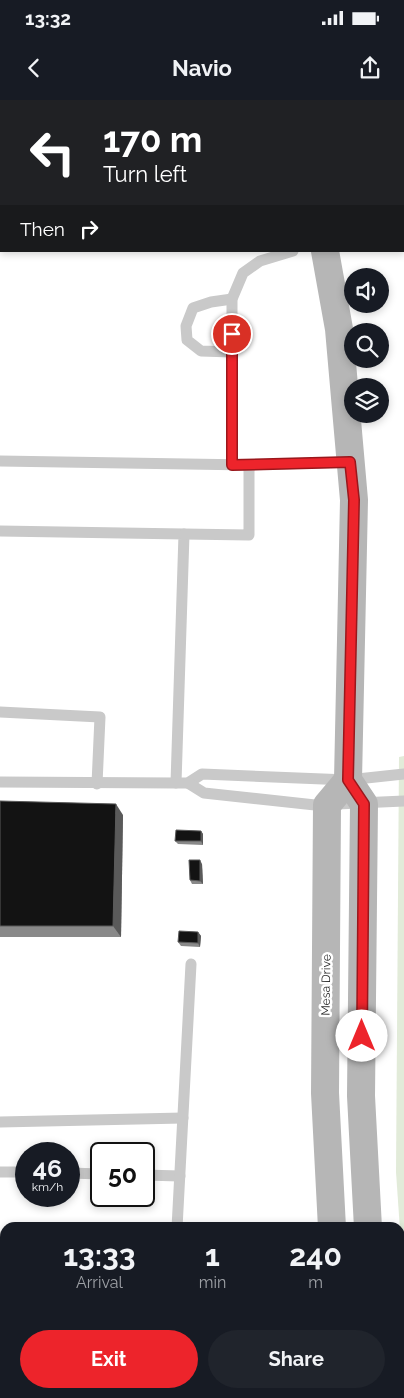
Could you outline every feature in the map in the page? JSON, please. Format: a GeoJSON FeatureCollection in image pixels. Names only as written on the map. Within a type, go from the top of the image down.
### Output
{"type":"FeatureCollection","features":[{"type":"Feature","properties":{"kind":"main road","name":"Mesa Drive"},"geometry":{"type":"LineString","coordinates":[[325,252],[338,329],[354,500],[346,798],[324,1093],[332,1222]]}},
{"type":"Feature","properties":{"kind":"main road","name":"Mesa Drive"},"geometry":{"type":"LineString","coordinates":[[346,798],[368,1222]]}},
{"type":"Feature","properties":{"kind":"lane"},"geometry":{"type":"LineString","coordinates":[[232,465],[232,299],[243,273],[260,261],[290,252]]}},
{"type":"Feature","properties":{"kind":"lane"},"geometry":{"type":"LineString","coordinates":[[232,299],[211,302],[193,308],[186,326],[187,340],[200,351],[232,352]]}},
{"type":"Feature","properties":{"kind":"lane"},"geometry":{"type":"LineString","coordinates":[[0,461],[232,465],[350,462]]}},
{"type":"Feature","properties":{"kind":"lane"},"geometry":{"type":"LineString","coordinates":[[0,531],[249,535],[249,465]]}},
{"type":"Feature","properties":{"kind":"lane"},"geometry":{"type":"LineString","coordinates":[[182,783],[184,534]]}},
{"type":"Feature","properties":{"kind":"lane"},"geometry":{"type":"LineString","coordinates":[[0,712],[100,717],[97,784]]}},
{"type":"Feature","properties":{"kind":"lane"},"geometry":{"type":"LineString","coordinates":[[0,782],[182,783],[202,774],[346,798],[404,774]]}},
{"type":"Feature","properties":{"kind":"lane"},"geometry":{"type":"LineString","coordinates":[[182,783],[211,795],[404,801]]}},
{"type":"Feature","properties":{"kind":"lane"},"geometry":{"type":"LineString","coordinates":[[177,1222],[191,964]]}},
{"type":"Feature","properties":{"kind":"lane"},"geometry":{"type":"LineString","coordinates":[[0,1122],[183,1118]]}},
{"type":"Feature","properties":{"kind":"lane"},"geometry":{"type":"LineString","coordinates":[[0,1172],[15,1172]]}},
{"type":"Feature","properties":{"kind":"lane"},"geometry":{"type":"LineString","coordinates":[[155,1175],[180,1176]]}},
{"type":"Feature","properties":{"kind":"green space"},"geometry":{"type":"Polygon","coordinates":[[[404,756],[404,1222],[399,1222],[396,1172],[399,757],[404,756]]]}},
{"type":"Feature","properties":{"kind":"building"},"geometry":{"type":"Polygon","coordinates":[[[0,801],[116,804],[113,926],[0,926],[0,801]]]}},
{"type":"Feature","properties":{"kind":"building"},"geometry":{"type":"Polygon","coordinates":[[[176,830],[201,831],[201,841],[175,841],[176,830]]]}},
{"type":"Feature","properties":{"kind":"building"},"geometry":{"type":"Polygon","coordinates":[[[189,860],[200,860],[200,881],[190,880],[189,860]]]}},
{"type":"Feature","properties":{"kind":"building"},"geometry":{"type":"Polygon","coordinates":[[[179,931],[198,932],[198,943],[178,942],[179,931]]]}},
{"type":"Feature","properties":{"kind":"route"},"geometry":{"type":"LineString","coordinates":[[232,334],[232,465],[350,462],[354,500],[350,612],[348,780],[364,804],[362,1036]]}}]}
